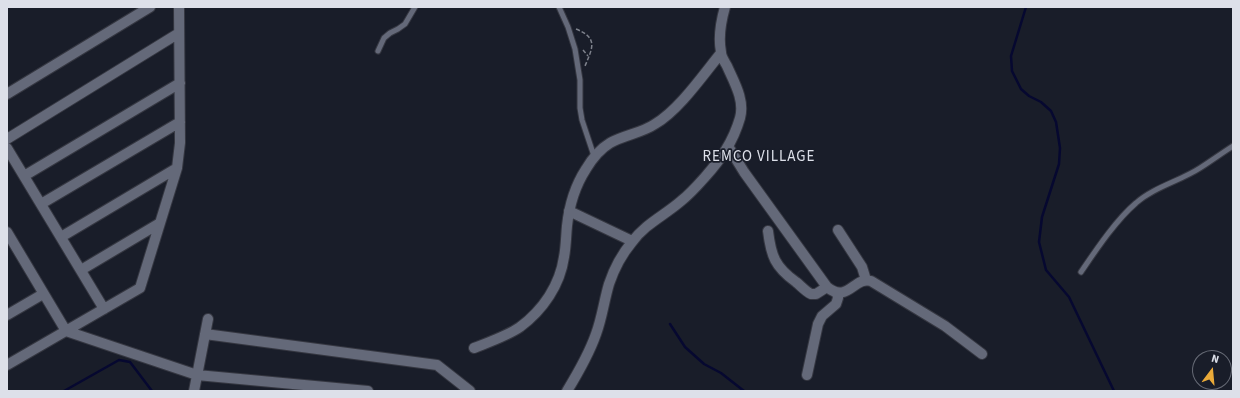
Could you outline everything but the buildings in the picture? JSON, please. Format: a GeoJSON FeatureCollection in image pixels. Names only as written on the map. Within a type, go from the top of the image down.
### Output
{"type":"FeatureCollection","features":[{"type":"Feature","properties":{"kind":"street"},"geometry":{"type":"LineString","coordinates":[[7,94],[150,7]]}},
{"type":"Feature","properties":{"kind":"street"},"geometry":{"type":"LineString","coordinates":[[7,365],[140,288],[176,168],[180,143],[179,7]]}},
{"type":"Feature","properties":{"kind":"street"},"geometry":{"type":"LineString","coordinates":[[567,391],[578,374],[596,335],[609,283],[616,266],[632,241],[645,228],[682,201],[718,162],[728,146],[740,118],[742,108],[740,96],[721,53],[720,35],[725,7]]}},
{"type":"Feature","properties":{"kind":"street"},"geometry":{"type":"LineString","coordinates":[[7,139],[179,34]]}},
{"type":"Feature","properties":{"kind":"street"},"geometry":{"type":"LineString","coordinates":[[474,348],[500,338],[520,327],[540,308],[551,294],[560,277],[564,257],[569,211],[575,191],[585,170],[594,156],[610,143],[655,125],[670,114],[721,53]]}},
{"type":"Feature","properties":{"kind":"street"},"geometry":{"type":"LineString","coordinates":[[24,176],[180,83]]}},
{"type":"Feature","properties":{"kind":"street"},"geometry":{"type":"LineString","coordinates":[[41,204],[180,122]]}},
{"type":"Feature","properties":{"kind":"street"},"geometry":{"type":"LineString","coordinates":[[728,146],[744,172],[827,287],[837,293],[848,291],[860,282],[866,280],[872,281],[926,313],[982,354]]}},
{"type":"Feature","properties":{"kind":"street"},"geometry":{"type":"LineString","coordinates":[[7,148],[104,309]]}},
{"type":"Feature","properties":{"kind":"street"},"geometry":{"type":"LineString","coordinates":[[61,237],[176,168]]}},
{"type":"Feature","properties":{"kind":"street"},"geometry":{"type":"LineString","coordinates":[[569,211],[632,241]]}},
{"type":"Feature","properties":{"kind":"street"},"geometry":{"type":"LineString","coordinates":[[81,270],[160,223]]}},
{"type":"Feature","properties":{"kind":"street"},"geometry":{"type":"LineString","coordinates":[[838,230],[862,267],[866,280]]}},
{"type":"Feature","properties":{"kind":"street"},"geometry":{"type":"LineString","coordinates":[[768,231],[771,250],[778,267],[787,276],[811,294],[815,294],[827,287]]}},
{"type":"Feature","properties":{"kind":"street"},"geometry":{"type":"LineString","coordinates":[[7,232],[66,331],[197,374],[368,391]]}},
{"type":"Feature","properties":{"kind":"street"},"geometry":{"type":"LineString","coordinates":[[807,375],[818,324],[822,316],[836,304],[838,298],[837,293]]}},
{"type":"Feature","properties":{"kind":"street"},"geometry":{"type":"LineString","coordinates":[[7,314],[43,294]]}},
{"type":"Feature","properties":{"kind":"street"},"geometry":{"type":"LineString","coordinates":[[194,391],[208,319]]}},
{"type":"Feature","properties":{"kind":"street"},"geometry":{"type":"LineString","coordinates":[[205,334],[437,365],[470,391]]}},
{"type":"Feature","properties":{"kind":"lane"},"geometry":{"type":"LineString","coordinates":[[378,51],[384,38],[405,24],[415,7]]}},
{"type":"Feature","properties":{"kind":"lane"},"geometry":{"type":"LineString","coordinates":[[559,7],[568,26],[575,49],[580,80],[580,108],[582,120],[594,156]]}},
{"type":"Feature","properties":{"kind":"lane"},"geometry":{"type":"LineString","coordinates":[[1082,272],[1093,254],[1117,223],[1135,204],[1146,195],[1200,168],[1233,146]]}},
{"type":"Feature","properties":{"kind":"path"},"geometry":{"type":"LineString","coordinates":[[568,26],[589,36],[592,41],[590,53],[580,80]]}},
{"type":"Feature","properties":{"kind":"waterway"},"geometry":{"type":"LineString","coordinates":[[1026,7],[1011,56],[1012,71],[1021,89],[1029,96],[1041,102],[1051,111],[1056,122],[1060,148],[1059,164],[1042,217],[1039,242],[1046,270],[1069,297],[1114,391]]}},
{"type":"Feature","properties":{"kind":"waterway"},"geometry":{"type":"LineString","coordinates":[[670,324],[685,347],[704,364],[721,373],[744,391]]}},
{"type":"Feature","properties":{"kind":"waterway"},"geometry":{"type":"LineString","coordinates":[[64,391],[119,360],[130,362],[152,391]]}},
{"type":"Feature","properties":{"kind":"district","name":"REMCO VILLAGE"},"geometry":{"type":"Point","coordinates":[759,158]}}]}
